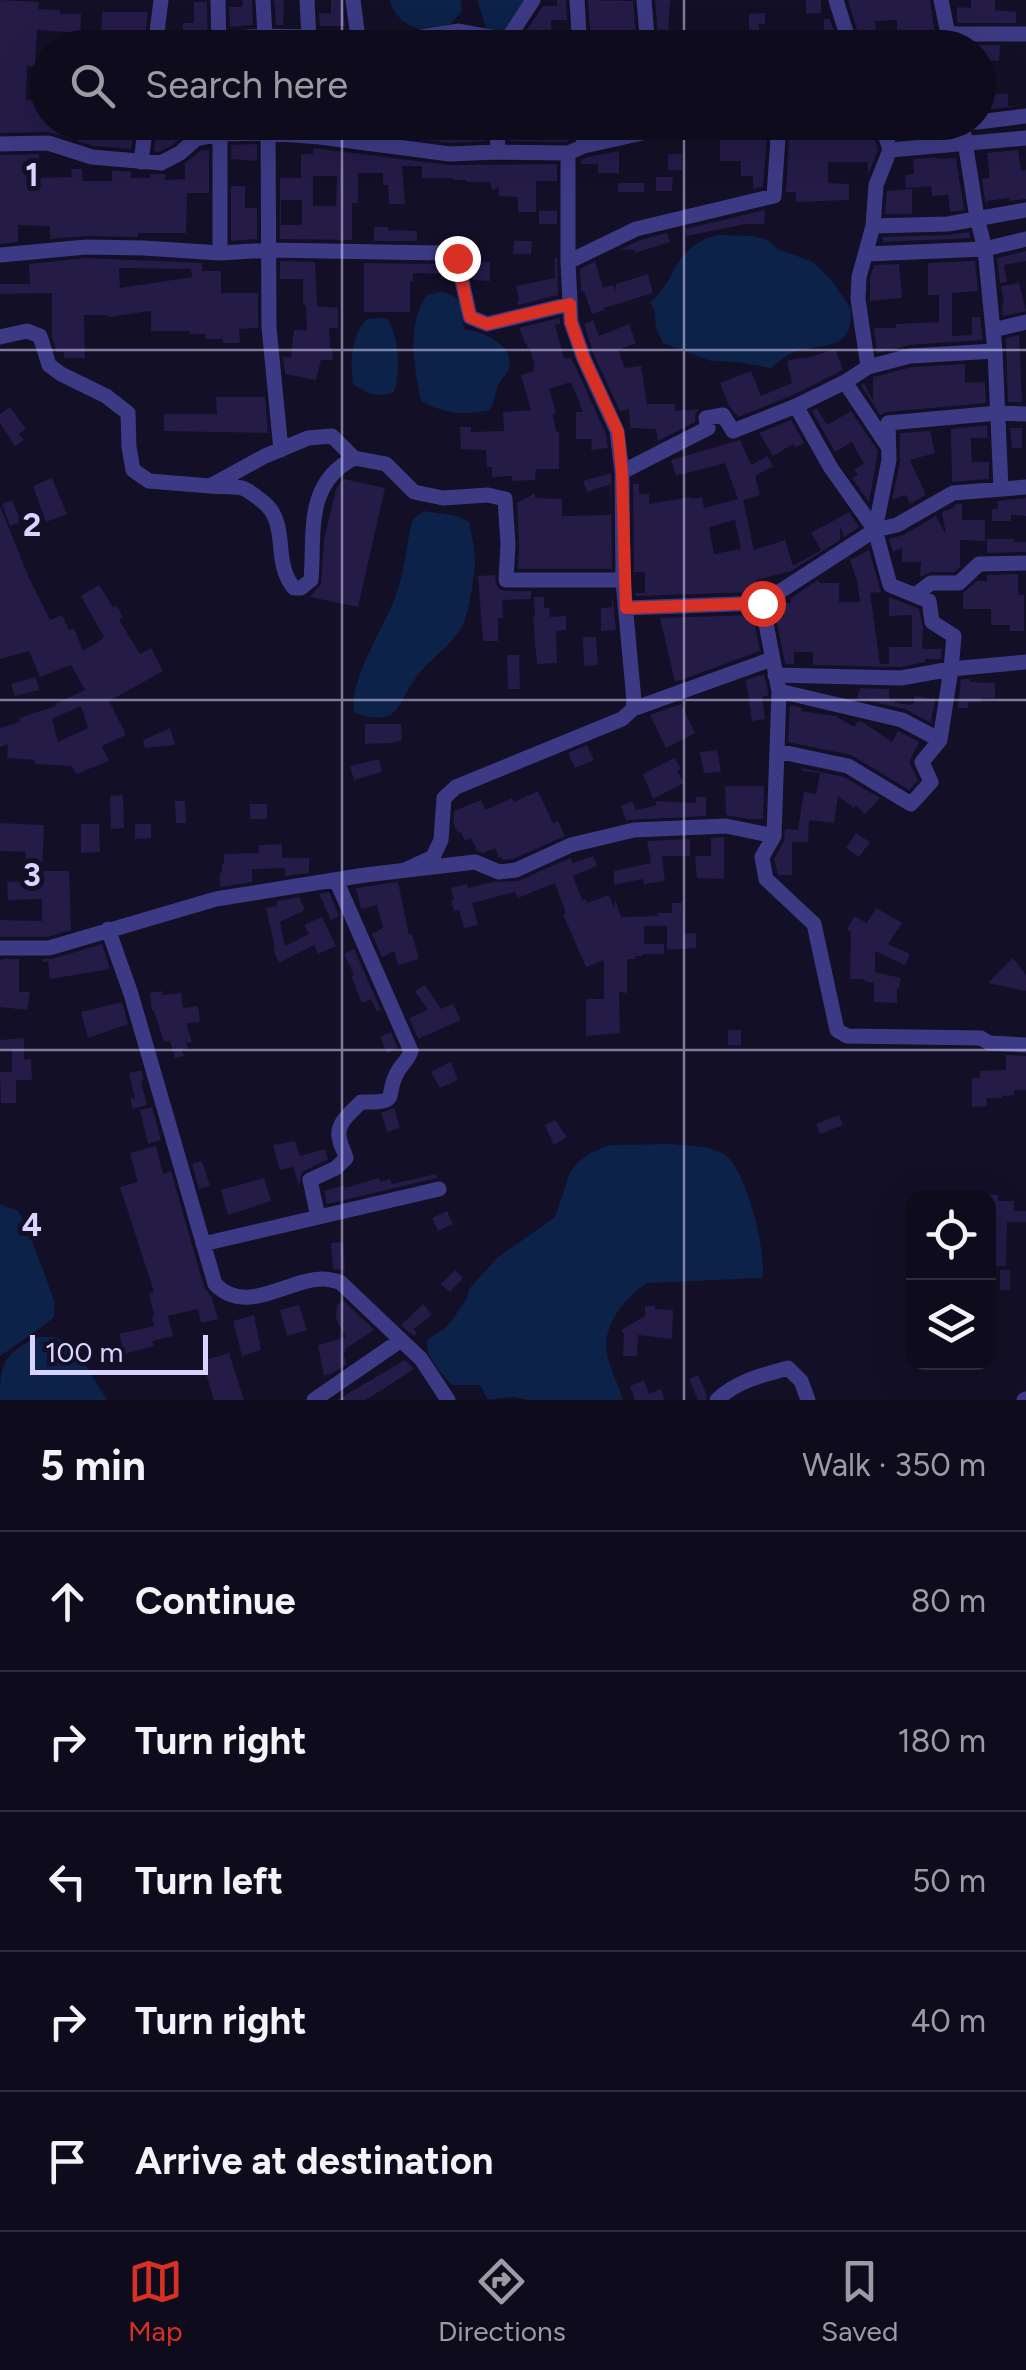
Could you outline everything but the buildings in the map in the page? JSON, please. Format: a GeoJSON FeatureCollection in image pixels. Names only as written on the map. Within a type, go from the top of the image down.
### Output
{"type":"FeatureCollection","features":[{"type":"Feature","properties":{"kind":"street"},"geometry":{"type":"LineString","coordinates":[[157,30],[161,0]]}},
{"type":"Feature","properties":{"kind":"street"},"geometry":{"type":"LineString","coordinates":[[218,0],[218,30]]}},
{"type":"Feature","properties":{"kind":"street"},"geometry":{"type":"LineString","coordinates":[[263,0],[266,30]]}},
{"type":"Feature","properties":{"kind":"street"},"geometry":{"type":"LineString","coordinates":[[307,0],[313,30]]}},
{"type":"Feature","properties":{"kind":"street"},"geometry":{"type":"LineString","coordinates":[[354,0],[363,30]]}},
{"type":"Feature","properties":{"kind":"street"},"geometry":{"type":"LineString","coordinates":[[515,30],[533,0]]}},
{"type":"Feature","properties":{"kind":"street"},"geometry":{"type":"LineString","coordinates":[[577,0],[579,30]]}},
{"type":"Feature","properties":{"kind":"street"},"geometry":{"type":"LineString","coordinates":[[644,0],[646,30]]}},
{"type":"Feature","properties":{"kind":"street"},"geometry":{"type":"LineString","coordinates":[[836,0],[845,30]]}},
{"type":"Feature","properties":{"kind":"street"},"geometry":{"type":"LineString","coordinates":[[941,0],[946,30]]}},
{"type":"Feature","properties":{"kind":"street"},"geometry":{"type":"LineString","coordinates":[[996,37],[1026,34]]}},
{"type":"Feature","properties":{"kind":"street"},"geometry":{"type":"LineString","coordinates":[[996,120],[1026,116]]}},
{"type":"Feature","properties":{"kind":"street"},"geometry":{"type":"LineString","coordinates":[[890,150],[1026,138]]}},
{"type":"Feature","properties":{"kind":"street"},"geometry":{"type":"LineString","coordinates":[[141,162],[144,140]]}},
{"type":"Feature","properties":{"kind":"street"},"geometry":{"type":"LineString","coordinates":[[0,144],[48,143],[92,157],[161,163],[195,140]]}},
{"type":"Feature","properties":{"kind":"street"},"geometry":{"type":"LineString","coordinates":[[220,140],[220,253]]}},
{"type":"Feature","properties":{"kind":"street"},"geometry":{"type":"LineString","coordinates":[[268,140],[269,328],[281,450]]}},
{"type":"Feature","properties":{"kind":"street"},"geometry":{"type":"LineString","coordinates":[[358,140],[450,154],[568,153],[605,140]]}},
{"type":"Feature","properties":{"kind":"street"},"geometry":{"type":"LineString","coordinates":[[496,152],[497,140]]}},
{"type":"Feature","properties":{"kind":"street"},"geometry":{"type":"LineString","coordinates":[[584,140],[584,146]]}},
{"type":"Feature","properties":{"kind":"street"},"geometry":{"type":"LineString","coordinates":[[568,262],[636,229],[774,196],[778,140]]}},
{"type":"Feature","properties":{"kind":"street"},"geometry":{"type":"LineString","coordinates":[[868,368],[858,299],[859,277],[873,226],[876,185],[890,150],[887,140]]}},
{"type":"Feature","properties":{"kind":"street"},"geometry":{"type":"LineString","coordinates":[[967,140],[994,330],[1001,488]]}},
{"type":"Feature","properties":{"kind":"street"},"geometry":{"type":"LineString","coordinates":[[568,153],[571,322],[618,432],[633,709]]}},
{"type":"Feature","properties":{"kind":"street"},"geometry":{"type":"LineString","coordinates":[[873,226],[948,224],[1026,210]]}},
{"type":"Feature","properties":{"kind":"street"},"geometry":{"type":"LineString","coordinates":[[867,254],[985,250],[1026,239]]}},
{"type":"Feature","properties":{"kind":"street"},"geometry":{"type":"LineString","coordinates":[[0,254],[86,247],[220,253],[440,253],[457,258],[470,317],[487,324],[570,304]]}},
{"type":"Feature","properties":{"kind":"street"},"geometry":{"type":"LineString","coordinates":[[994,330],[1026,322]]}},
{"type":"Feature","properties":{"kind":"street"},"geometry":{"type":"LineString","coordinates":[[0,338],[27,331],[40,336],[49,365],[106,396],[128,413],[133,470],[148,481],[244,488],[273,510],[286,580],[294,588],[301,588],[310,580],[312,517],[321,492],[338,467],[354,458]]}},
{"type":"Feature","properties":{"kind":"street"},"geometry":{"type":"LineString","coordinates":[[622,472],[708,428],[706,418],[723,414],[733,431],[796,406],[868,368],[910,356],[995,351]]}},
{"type":"Feature","properties":{"kind":"street"},"geometry":{"type":"LineString","coordinates":[[845,382],[887,446]]}},
{"type":"Feature","properties":{"kind":"street"},"geometry":{"type":"LineString","coordinates":[[777,751],[848,766],[911,804],[932,782],[922,762],[940,740],[954,636],[932,622],[928,601],[890,585],[875,530],[796,406]]}},
{"type":"Feature","properties":{"kind":"street"},"geometry":{"type":"LineString","coordinates":[[875,530],[889,460],[888,423],[1026,414]]}},
{"type":"Feature","properties":{"kind":"street"},"geometry":{"type":"LineString","coordinates":[[210,486],[308,438],[332,436],[354,458],[386,464],[414,492],[443,498],[505,499],[506,580],[624,580]]}},
{"type":"Feature","properties":{"kind":"street"},"geometry":{"type":"LineString","coordinates":[[626,608],[762,603],[875,530],[897,525],[954,492],[1026,487]]}},
{"type":"Feature","properties":{"kind":"street"},"geometry":{"type":"LineString","coordinates":[[914,595],[931,583],[959,583],[979,564],[1026,563]]}},
{"type":"Feature","properties":{"kind":"street"},"geometry":{"type":"LineString","coordinates":[[762,603],[775,675],[777,751],[774,836],[762,857],[766,879],[814,924],[838,1030],[847,1036],[982,1038],[989,1044],[1026,1045]]}},
{"type":"Feature","properties":{"kind":"street"},"geometry":{"type":"LineString","coordinates":[[407,869],[432,857],[441,840],[444,798],[456,788],[622,719],[633,709],[775,675],[901,678],[1026,662]]}},
{"type":"Feature","properties":{"kind":"street"},"geometry":{"type":"LineString","coordinates":[[775,675],[902,720],[940,740]]}},
{"type":"Feature","properties":{"kind":"street"},"geometry":{"type":"LineString","coordinates":[[0,948],[49,948],[216,900],[407,869],[475,862],[499,872],[516,870],[571,845],[634,830],[726,826],[774,836]]}},
{"type":"Feature","properties":{"kind":"street"},"geometry":{"type":"LineString","coordinates":[[318,1218],[310,1180],[336,1168],[346,1158],[338,1138],[340,1124],[361,1102],[384,1102],[391,1096],[397,1073],[408,1061],[411,1050],[336,880]]}},
{"type":"Feature","properties":{"kind":"street"},"geometry":{"type":"LineString","coordinates":[[108,929],[131,994],[215,1284],[223,1292],[246,1298],[323,1279],[340,1282],[421,1359],[448,1400]]}},
{"type":"Feature","properties":{"kind":"street"},"geometry":{"type":"LineString","coordinates":[[203,1244],[439,1189]]}},
{"type":"Feature","properties":{"kind":"street"},"geometry":{"type":"LineString","coordinates":[[314,1400],[401,1340]]}},
{"type":"Feature","properties":{"kind":"street"},"geometry":{"type":"LineString","coordinates":[[717,1400],[752,1378],[788,1368],[801,1382],[808,1400]]}},
{"type":"Feature","properties":{"kind":"water"},"geometry":{"type":"Polygon","coordinates":[[[390,0],[461,0],[462,11],[452,23],[423,30],[405,23],[390,0]]]}},
{"type":"Feature","properties":{"kind":"water"},"geometry":{"type":"Polygon","coordinates":[[[477,0],[526,0],[511,26],[506,30],[487,30],[477,0]]]}},
{"type":"Feature","properties":{"kind":"water"},"geometry":{"type":"Polygon","coordinates":[[[716,235],[768,240],[778,249],[813,262],[851,309],[846,334],[832,344],[790,354],[771,368],[711,361],[663,343],[650,302],[682,257],[701,241],[716,235]]]}},
{"type":"Feature","properties":{"kind":"water"},"geometry":{"type":"Polygon","coordinates":[[[442,292],[459,302],[465,329],[488,336],[507,352],[509,367],[489,410],[454,412],[421,401],[414,360],[416,319],[427,295],[442,292]]]}},
{"type":"Feature","properties":{"kind":"water"},"geometry":{"type":"Polygon","coordinates":[[[368,319],[388,319],[398,355],[394,392],[383,395],[353,384],[352,376],[358,332],[368,319]]]}},
{"type":"Feature","properties":{"kind":"water"},"geometry":{"type":"Polygon","coordinates":[[[424,511],[469,522],[475,561],[466,617],[455,637],[418,675],[395,710],[381,717],[354,713],[356,686],[397,592],[413,519],[424,511]]]}},
{"type":"Feature","properties":{"kind":"water"},"geometry":{"type":"Polygon","coordinates":[[[671,1144],[712,1149],[732,1162],[754,1213],[762,1251],[762,1278],[647,1283],[639,1289],[617,1313],[606,1342],[623,1400],[488,1400],[480,1385],[452,1385],[431,1359],[427,1340],[453,1319],[469,1289],[497,1258],[555,1217],[570,1172],[578,1162],[610,1145],[671,1144]]]}},
{"type":"Feature","properties":{"kind":"water"},"geometry":{"type":"Polygon","coordinates":[[[0,1204],[18,1211],[26,1224],[55,1303],[54,1317],[0,1356],[0,1204]]]}},
{"type":"Feature","properties":{"kind":"water"},"geometry":{"type":"Polygon","coordinates":[[[38,1337],[61,1339],[83,1361],[107,1400],[0,1400],[6,1361],[38,1337]]]}},
{"type":"Feature","properties":{"kind":"route"},"geometry":{"type":"LineString","coordinates":[[457,258],[470,317],[487,324],[570,304],[571,322],[584,359],[618,432],[626,608],[762,603]]}}]}
